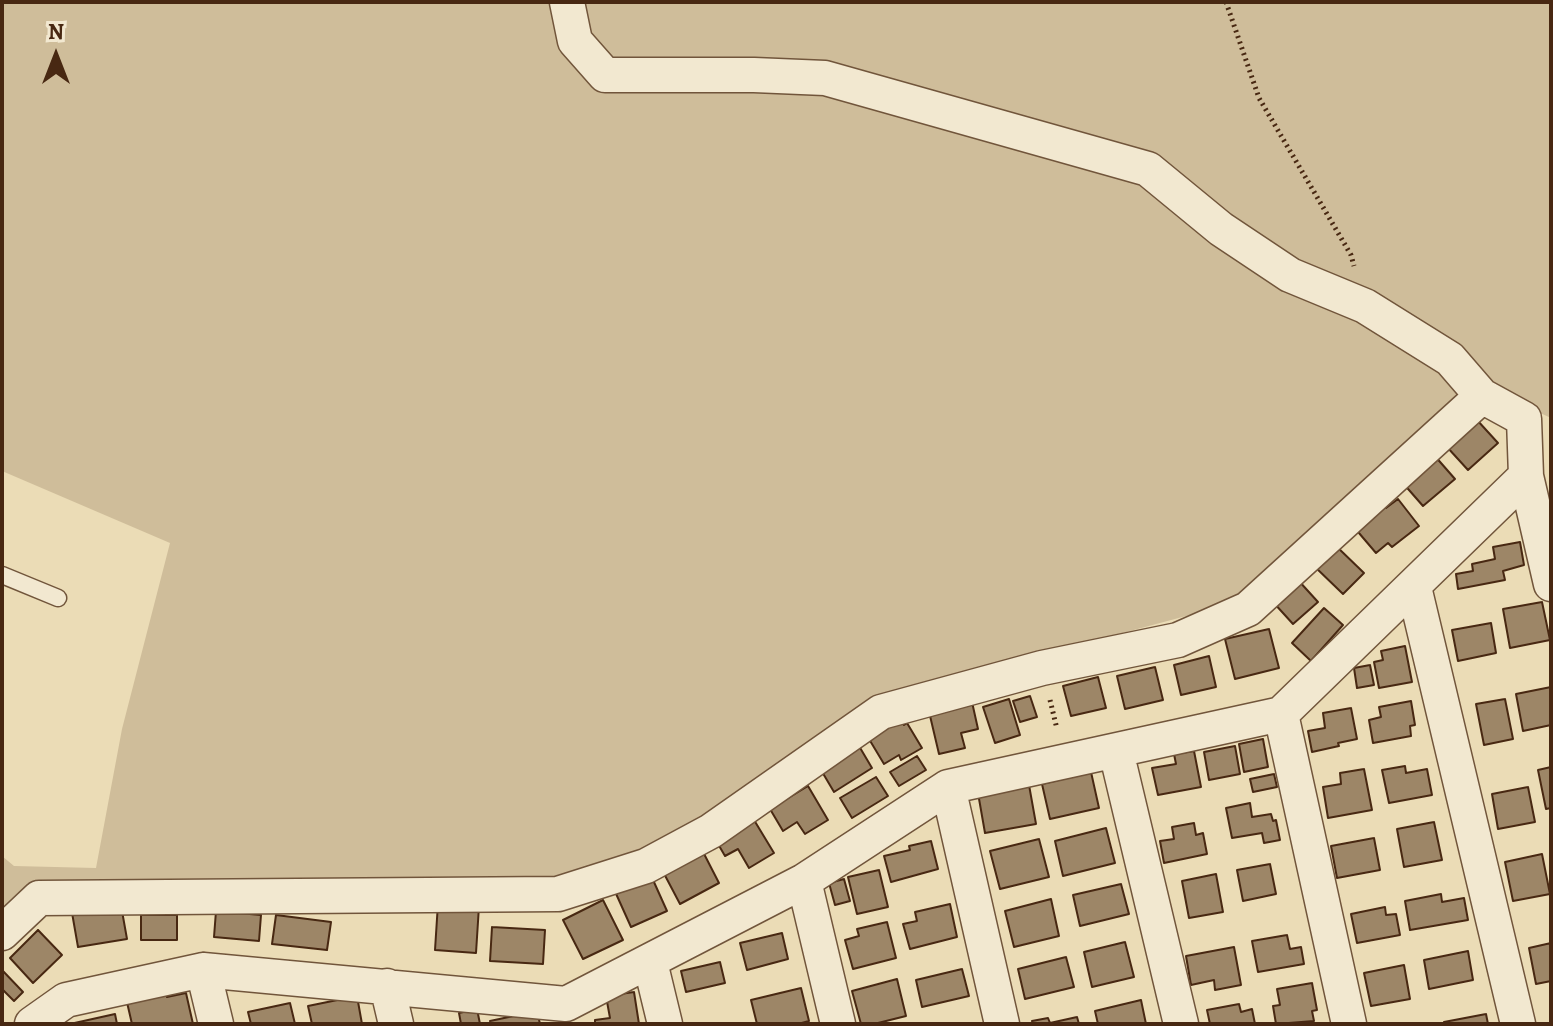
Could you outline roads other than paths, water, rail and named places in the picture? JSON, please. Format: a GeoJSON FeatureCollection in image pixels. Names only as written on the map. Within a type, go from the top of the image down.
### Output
{"type":"FeatureCollection","features":[{"type":"Feature","properties":{"kind":"street"},"geometry":{"type":"LineString","coordinates":[[567,2],[575,41],[605,75],[825,78],[1148,169],[1221,229],[1290,275],[1365,306],[1450,359],[1482,396],[1537,425],[1526,476],[1551,584]]}},
{"type":"Feature","properties":{"kind":"street"},"geometry":{"type":"LineString","coordinates":[[2,933],[39,898],[558,894],[646,866],[711,831],[881,712],[1042,668],[1178,640],[1248,609],[1482,396]]}},
{"type":"Feature","properties":{"kind":"street"},"geometry":{"type":"LineString","coordinates":[[33,1024],[66,1000],[203,970],[387,986],[568,1014],[650,962],[804,881],[948,787],[1281,714],[1526,476]]}},
{"type":"Feature","properties":{"kind":"street"},"geometry":{"type":"LineString","coordinates":[[1414,587],[1518,1024]]}},
{"type":"Feature","properties":{"kind":"street"},"geometry":{"type":"LineString","coordinates":[[1281,714],[1349,1024]]}},
{"type":"Feature","properties":{"kind":"street"},"geometry":{"type":"LineString","coordinates":[[1116,751],[1181,1024]]}},
{"type":"Feature","properties":{"kind":"street"},"geometry":{"type":"LineString","coordinates":[[948,787],[1002,1024]]}},
{"type":"Feature","properties":{"kind":"street"},"geometry":{"type":"LineString","coordinates":[[804,881],[838,1024]]}},
{"type":"Feature","properties":{"kind":"street"},"geometry":{"type":"LineString","coordinates":[[650,962],[665,1024]]}},
{"type":"Feature","properties":{"kind":"street"},"geometry":{"type":"LineString","coordinates":[[203,970],[216,1024]]}},
{"type":"Feature","properties":{"kind":"street"},"geometry":{"type":"LineString","coordinates":[[387,986],[396,1024]]}},
{"type":"Feature","properties":{"kind":"lane"},"geometry":{"type":"LineString","coordinates":[[2,575],[58,598]]}}]}
